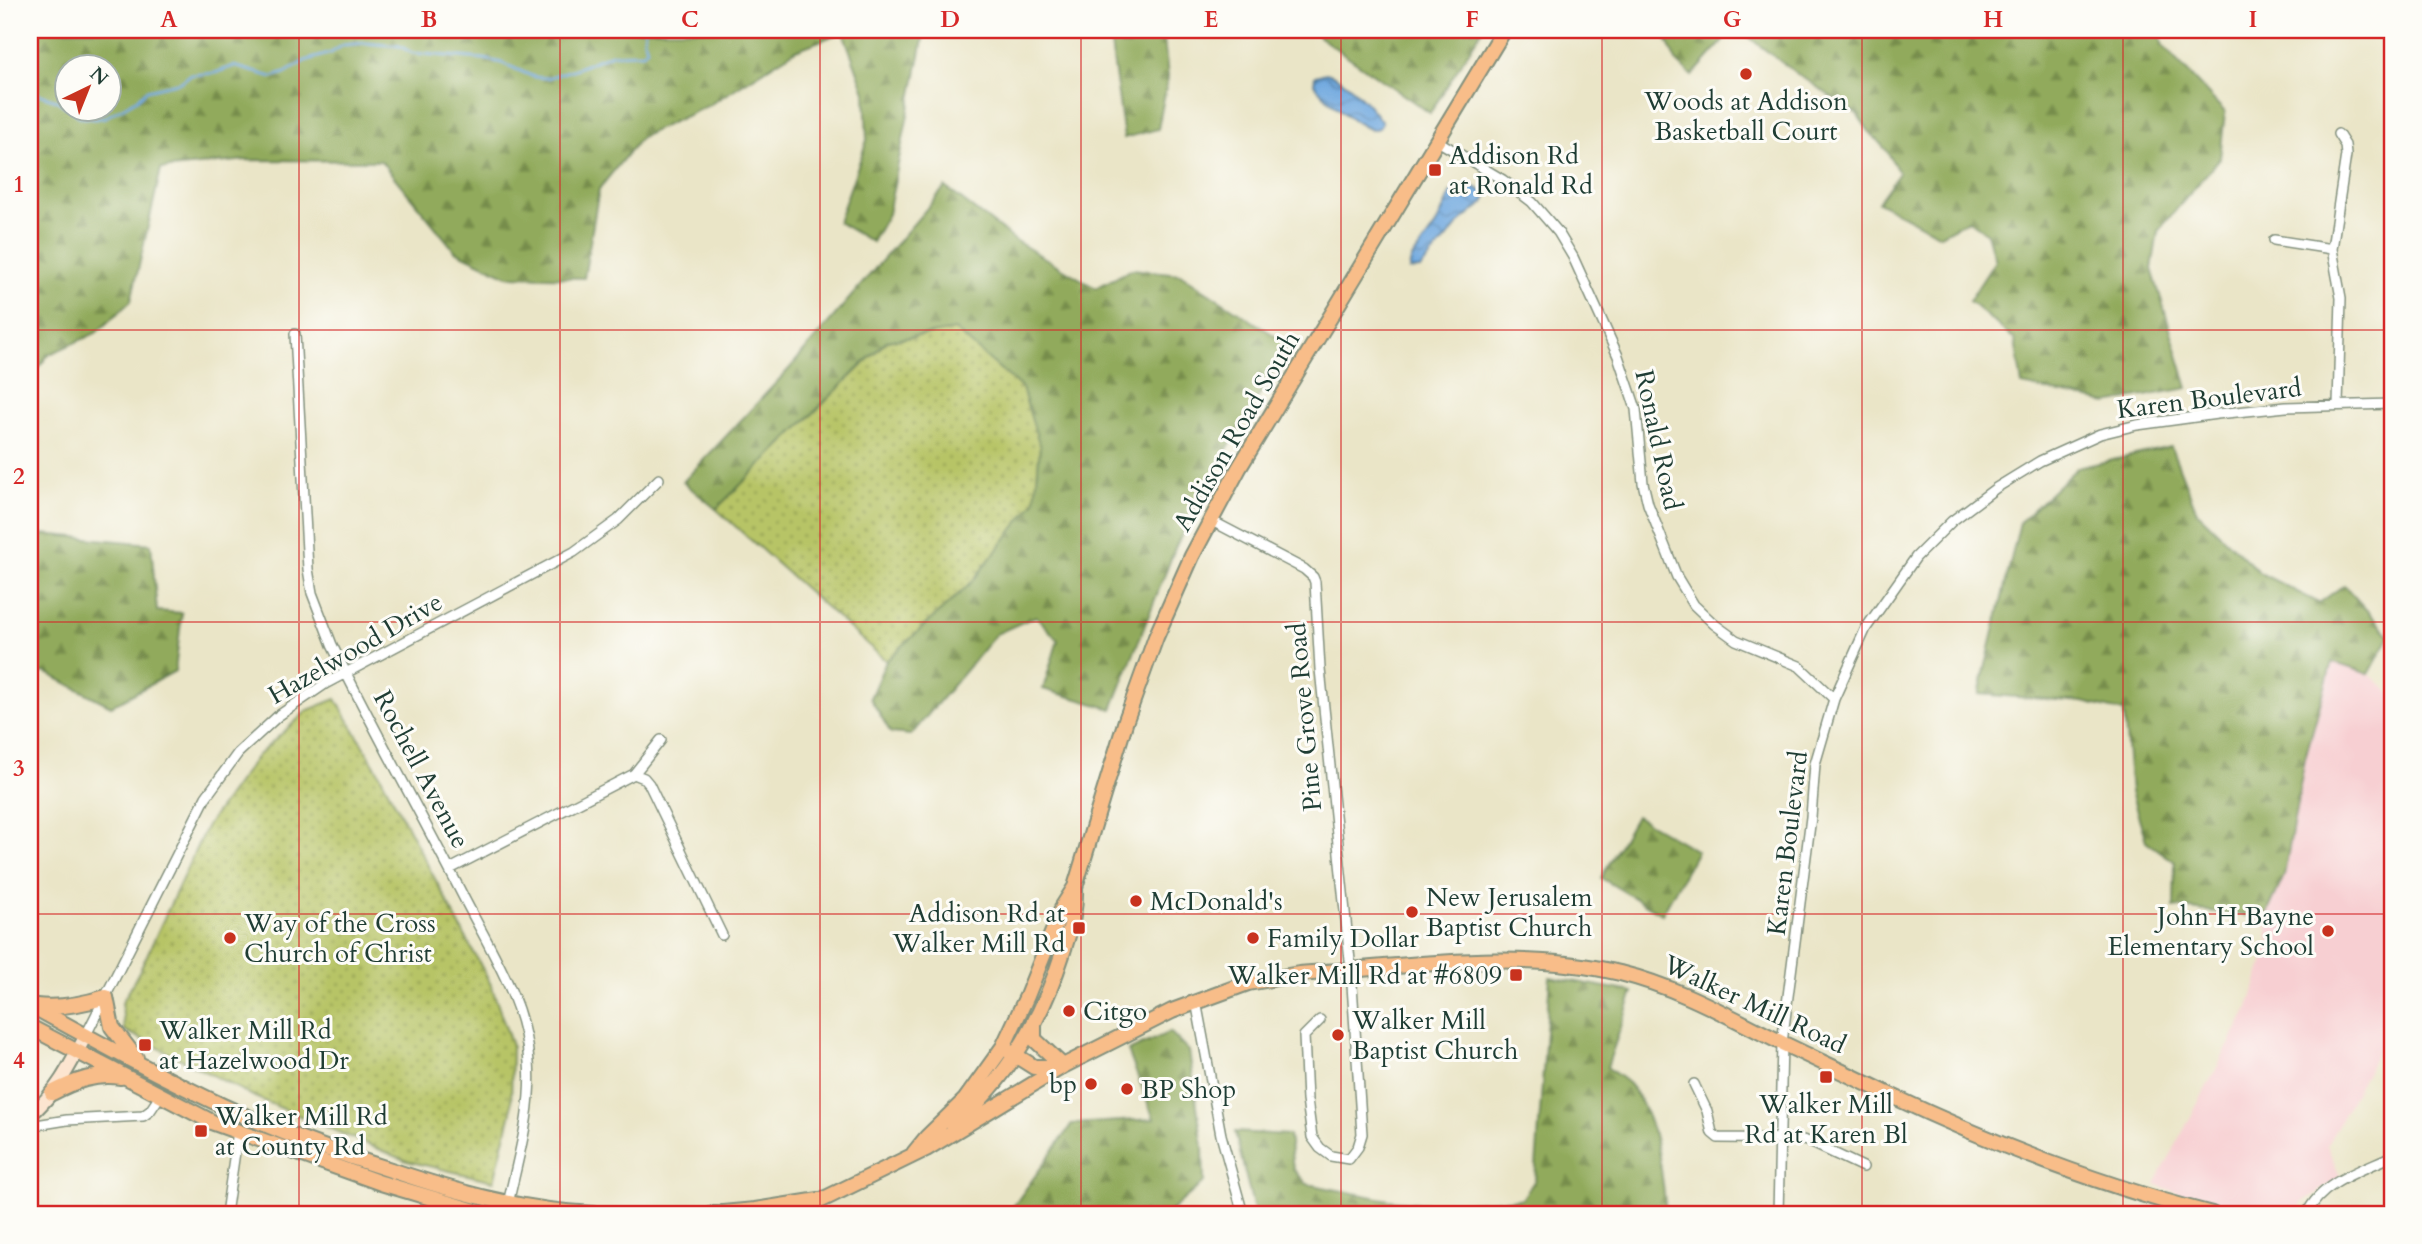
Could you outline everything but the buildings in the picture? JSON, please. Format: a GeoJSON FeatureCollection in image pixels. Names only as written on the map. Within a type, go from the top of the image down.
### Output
{"type":"FeatureCollection","features":[{"type":"Feature","properties":{"kind":"main road","name":"Addison Road South"},"geometry":{"type":"LineString","coordinates":[[1003,1047],[1027,996],[1063,906],[1075,887],[1126,720],[1156,637],[1210,520],[1436,139],[1504,30]]}},
{"type":"Feature","properties":{"kind":"main road","name":"Addison Road South"},"geometry":{"type":"LineString","coordinates":[[920,1152],[959,1121],[982,1097],[1016,1055],[1034,1025],[1052,987],[1072,924],[1076,909],[1075,887]]}},
{"type":"Feature","properties":{"kind":"main road","name":"Walker Mill Road"},"geometry":{"type":"LineString","coordinates":[[793,1214],[920,1152],[1063,1066],[1171,1011],[1227,989],[1271,977],[1482,961],[1574,964],[1619,973],[1670,988],[1891,1095],[1972,1131],[2173,1210],[2212,1214]]}},
{"type":"Feature","properties":{"kind":"main road"},"geometry":{"type":"LineString","coordinates":[[30,1005],[83,1004],[106,997],[112,1027],[140,1063]]}},
{"type":"Feature","properties":{"kind":"main road"},"geometry":{"type":"LineString","coordinates":[[30,1005],[222,1105],[279,1130],[506,1209],[593,1214]]}},
{"type":"Feature","properties":{"kind":"main road"},"geometry":{"type":"LineString","coordinates":[[1034,1025],[1034,1039],[1063,1066]]}},
{"type":"Feature","properties":{"kind":"main road"},"geometry":{"type":"LineString","coordinates":[[30,1027],[195,1114],[238,1132],[381,1183],[485,1214]]}},
{"type":"Feature","properties":{"kind":"main road","name":"Walker Mill Road"},"geometry":{"type":"LineString","coordinates":[[920,1152],[926,1137],[965,1100],[1003,1047]]}},
{"type":"Feature","properties":{"kind":"main road"},"geometry":{"type":"LineString","coordinates":[[1003,1047],[1034,1067],[1063,1066]]}},
{"type":"Feature","properties":{"kind":"main road"},"geometry":{"type":"LineString","coordinates":[[52,1093],[73,1081],[87,1077],[109,1075],[126,1078]]}},
{"type":"Feature","properties":{"kind":"main road","name":"Walker Mill Road"},"geometry":{"type":"LineString","coordinates":[[712,1214],[824,1199]]}},
{"type":"Feature","properties":{"kind":"street"},"geometry":{"type":"LineString","coordinates":[[2337,405],[2341,298],[2332,249],[2346,155],[2345,145],[2338,134]]}},
{"type":"Feature","properties":{"kind":"street","name":"Ronald Road"},"geometry":{"type":"LineString","coordinates":[[1436,139],[1503,180],[1532,202],[1558,232],[1573,257],[1618,356],[1632,394],[1648,504],[1677,577],[1694,604],[1714,624],[1736,640],[1799,666],[1834,699]]}},
{"type":"Feature","properties":{"kind":"street"},"geometry":{"type":"LineString","coordinates":[[2274,240],[2332,249]]}},
{"type":"Feature","properties":{"kind":"street","name":"Rochell Avenue"},"geometry":{"type":"LineString","coordinates":[[295,334],[307,569],[312,593],[321,620],[346,674],[510,987],[524,1025],[530,1090],[527,1117],[506,1209]]}},
{"type":"Feature","properties":{"kind":"street","name":"Karen Boulevard"},"geometry":{"type":"LineString","coordinates":[[1778,1214],[1782,1043],[1815,764],[1834,699],[1867,628],[1916,557],[1952,521],[2020,472],[2100,434],[2137,425],[2217,414],[2286,407],[2392,404]]}},
{"type":"Feature","properties":{"kind":"street","name":"Hazelwood Drive"},"geometry":{"type":"LineString","coordinates":[[86,1035],[195,817],[215,783],[244,747],[278,716],[346,674],[574,552],[618,520],[659,479]]}},
{"type":"Feature","properties":{"kind":"street","name":"Pine Grove Road"},"geometry":{"type":"LineString","coordinates":[[1210,520],[1304,569],[1314,579],[1321,683],[1351,970]]}},
{"type":"Feature","properties":{"kind":"street"},"geometry":{"type":"LineString","coordinates":[[450,869],[634,774],[661,740]]}},
{"type":"Feature","properties":{"kind":"street"},"geometry":{"type":"LineString","coordinates":[[634,774],[649,784],[722,935]]}},
{"type":"Feature","properties":{"kind":"street"},"geometry":{"type":"LineString","coordinates":[[1320,1020],[1304,1036],[1312,1137],[1320,1148],[1331,1156],[1349,1159],[1358,1147],[1362,1134],[1351,970]]}},
{"type":"Feature","properties":{"kind":"street"},"geometry":{"type":"LineString","coordinates":[[1196,1001],[1221,1135],[1243,1214]]}},
{"type":"Feature","properties":{"kind":"street"},"geometry":{"type":"LineString","coordinates":[[30,1115],[52,1093],[86,1035]]}},
{"type":"Feature","properties":{"kind":"street"},"geometry":{"type":"LineString","coordinates":[[1694,1084],[1707,1111],[1710,1128],[1721,1140],[1779,1138],[1810,1142],[1863,1167]]}},
{"type":"Feature","properties":{"kind":"street"},"geometry":{"type":"LineString","coordinates":[[30,1126],[67,1120],[143,1116],[160,1096]]}},
{"type":"Feature","properties":{"kind":"street"},"geometry":{"type":"LineString","coordinates":[[226,1214],[238,1132]]}},
{"type":"Feature","properties":{"kind":"street"},"geometry":{"type":"LineString","coordinates":[[2307,1214],[2321,1193],[2392,1156]]}},
{"type":"Feature","properties":{"kind":"shaded area","name":"John H Bayne Elementary School"},"geometry":{"type":"Polygon","coordinates":[[[2332,662],[2369,674],[2392,694],[2392,875],[2382,888],[2392,944],[2392,1025],[2327,1145],[2340,1177],[2303,1202],[2296,1214],[2266,1214],[2192,1198],[2155,1184],[2249,1007],[2269,944],[2265,918],[2284,876],[2305,758],[2332,662]]]}},
{"type":"Feature","properties":{"kind":"green space"},"geometry":{"type":"Polygon","coordinates":[[[30,30],[925,30],[888,214],[872,242],[838,222],[867,140],[865,92],[843,32],[796,50],[709,105],[641,137],[599,189],[584,278],[507,276],[455,251],[381,161],[247,160],[161,169],[131,301],[96,333],[48,355],[30,380],[30,30]]]}},
{"type":"Feature","properties":{"kind":"green space"},"geometry":{"type":"Polygon","coordinates":[[[1109,30],[1163,30],[1168,77],[1158,129],[1124,138],[1109,30]]]}},
{"type":"Feature","properties":{"kind":"green space"},"geometry":{"type":"Polygon","coordinates":[[[1317,30],[1482,30],[1430,113],[1318,36],[1317,30]]]}},
{"type":"Feature","properties":{"kind":"green space"},"geometry":{"type":"Polygon","coordinates":[[[1662,30],[1733,30],[1692,76],[1676,61],[1662,30]]]}},
{"type":"Feature","properties":{"kind":"green space"},"geometry":{"type":"Polygon","coordinates":[[[1739,30],[2158,30],[2163,46],[2225,112],[2220,158],[2158,231],[2152,269],[2188,388],[2107,403],[2022,385],[2015,340],[1969,301],[1995,261],[1987,233],[1968,220],[1940,235],[1878,202],[1899,173],[1887,151],[1857,114],[1739,30]]]}},
{"type":"Feature","properties":{"kind":"green space"},"geometry":{"type":"Polygon","coordinates":[[[945,187],[1016,241],[1096,288],[1132,269],[1180,274],[1289,345],[1217,466],[1176,546],[1112,709],[1043,689],[1058,640],[1036,616],[996,634],[911,735],[891,733],[870,698],[886,661],[971,583],[1035,501],[1040,446],[1022,388],[955,330],[886,341],[716,509],[683,482],[789,369],[945,187]]]}},
{"type":"Feature","properties":{"kind":"green space"},"geometry":{"type":"Polygon","coordinates":[[[955,330],[1022,388],[1040,446],[1035,502],[971,583],[886,661],[716,509],[887,341],[955,330]]]}},
{"type":"Feature","properties":{"kind":"green space"},"geometry":{"type":"Polygon","coordinates":[[[2171,447],[2197,512],[2260,573],[2319,603],[2344,585],[2390,636],[2369,674],[2332,662],[2305,758],[2284,876],[2265,918],[2174,907],[2175,862],[2146,841],[2131,792],[2124,712],[2083,702],[1979,694],[2020,522],[2077,468],[2171,447]]]}},
{"type":"Feature","properties":{"kind":"green space"},"geometry":{"type":"Polygon","coordinates":[[[30,521],[31,533],[151,544],[157,611],[182,613],[175,671],[111,706],[45,672],[30,675],[30,521]]]}},
{"type":"Feature","properties":{"kind":"green space"},"geometry":{"type":"Polygon","coordinates":[[[336,699],[378,771],[491,985],[512,1046],[511,1112],[494,1181],[407,1161],[255,1097],[124,1030],[122,1003],[142,966],[206,827],[257,756],[308,710],[336,699]]]}},
{"type":"Feature","properties":{"kind":"green space"},"geometry":{"type":"Polygon","coordinates":[[[1636,816],[1697,851],[1662,914],[1601,878],[1636,816]]]}},
{"type":"Feature","properties":{"kind":"green space"},"geometry":{"type":"Polygon","coordinates":[[[1550,977],[1633,992],[1607,1067],[1629,1084],[1646,1113],[1657,1146],[1666,1214],[1255,1214],[1235,1132],[1289,1135],[1293,1169],[1307,1184],[1389,1200],[1441,1205],[1522,1199],[1535,1180],[1550,977]]]}},
{"type":"Feature","properties":{"kind":"green space"},"geometry":{"type":"Polygon","coordinates":[[[1170,1032],[1189,1051],[1203,1147],[1204,1182],[1167,1214],[1008,1214],[1072,1124],[1154,1119],[1128,1051],[1170,1032]]]}},
{"type":"Feature","properties":{"kind":"water"},"geometry":{"type":"Polygon","coordinates":[[[1326,73],[1341,80],[1364,101],[1382,123],[1379,128],[1371,130],[1363,126],[1327,98],[1314,84],[1315,76],[1326,73]]]}},
{"type":"Feature","properties":{"kind":"water"},"geometry":{"type":"Polygon","coordinates":[[[1463,185],[1477,188],[1487,196],[1484,203],[1463,219],[1420,269],[1409,270],[1411,260],[1436,225],[1451,192],[1463,185]]]}},
{"type":"Feature","properties":{"kind":"waterway"},"geometry":{"type":"LineString","coordinates":[[122,108],[147,90],[181,82],[190,75],[215,73],[234,66],[272,77],[305,61],[331,53],[343,45],[365,43],[400,46],[412,53],[484,59],[502,63],[534,77],[547,78],[612,54],[643,53],[647,49],[645,30]]}},
{"type":"Feature","properties":{"kind":"waterway"},"geometry":{"type":"LineString","coordinates":[[30,91],[52,99]]}},
{"type":"Feature","properties":{"kind":"place","name":"Woods at Addison Basketball Court"},"geometry":{"type":"Point","coordinates":[1746,74]}},
{"type":"Feature","properties":{"kind":"place","name":"Addison Rd at Ronald Rd"},"geometry":{"type":"Point","coordinates":[1435,170]}},
{"type":"Feature","properties":{"kind":"place","name":"McDonald's"},"geometry":{"type":"Point","coordinates":[1136,901]}},
{"type":"Feature","properties":{"kind":"place","name":"New Jerusalem Baptist Church"},"geometry":{"type":"Point","coordinates":[1412,912]}},
{"type":"Feature","properties":{"kind":"place","name":"Addison Rd at Walker Mill Rd"},"geometry":{"type":"Point","coordinates":[1079,928]}},
{"type":"Feature","properties":{"kind":"place","name":"John H Bayne Elementary School"},"geometry":{"type":"Point","coordinates":[2328,931]}},
{"type":"Feature","properties":{"kind":"place","name":"Way of the Cross Church of Christ"},"geometry":{"type":"Point","coordinates":[230,938]}},
{"type":"Feature","properties":{"kind":"place","name":"Family Dollar"},"geometry":{"type":"Point","coordinates":[1253,938]}},
{"type":"Feature","properties":{"kind":"place","name":"Walker Mill Rd at #6809"},"geometry":{"type":"Point","coordinates":[1516,975]}},
{"type":"Feature","properties":{"kind":"place","name":"Citgo"},"geometry":{"type":"Point","coordinates":[1069,1011]}},
{"type":"Feature","properties":{"kind":"place","name":"Walker Mill Baptist Church"},"geometry":{"type":"Point","coordinates":[1338,1035]}},
{"type":"Feature","properties":{"kind":"place","name":"Walker Mill Rd at Hazelwood Dr"},"geometry":{"type":"Point","coordinates":[145,1045]}},
{"type":"Feature","properties":{"kind":"place","name":"Walker Mill Rd at Karen Bl"},"geometry":{"type":"Point","coordinates":[1826,1077]}},
{"type":"Feature","properties":{"kind":"place","name":"bp"},"geometry":{"type":"Point","coordinates":[1091,1084]}},
{"type":"Feature","properties":{"kind":"place","name":"BP Shop"},"geometry":{"type":"Point","coordinates":[1127,1089]}},
{"type":"Feature","properties":{"kind":"place","name":"Walker Mill Rd at County Rd"},"geometry":{"type":"Point","coordinates":[201,1131]}}]}
